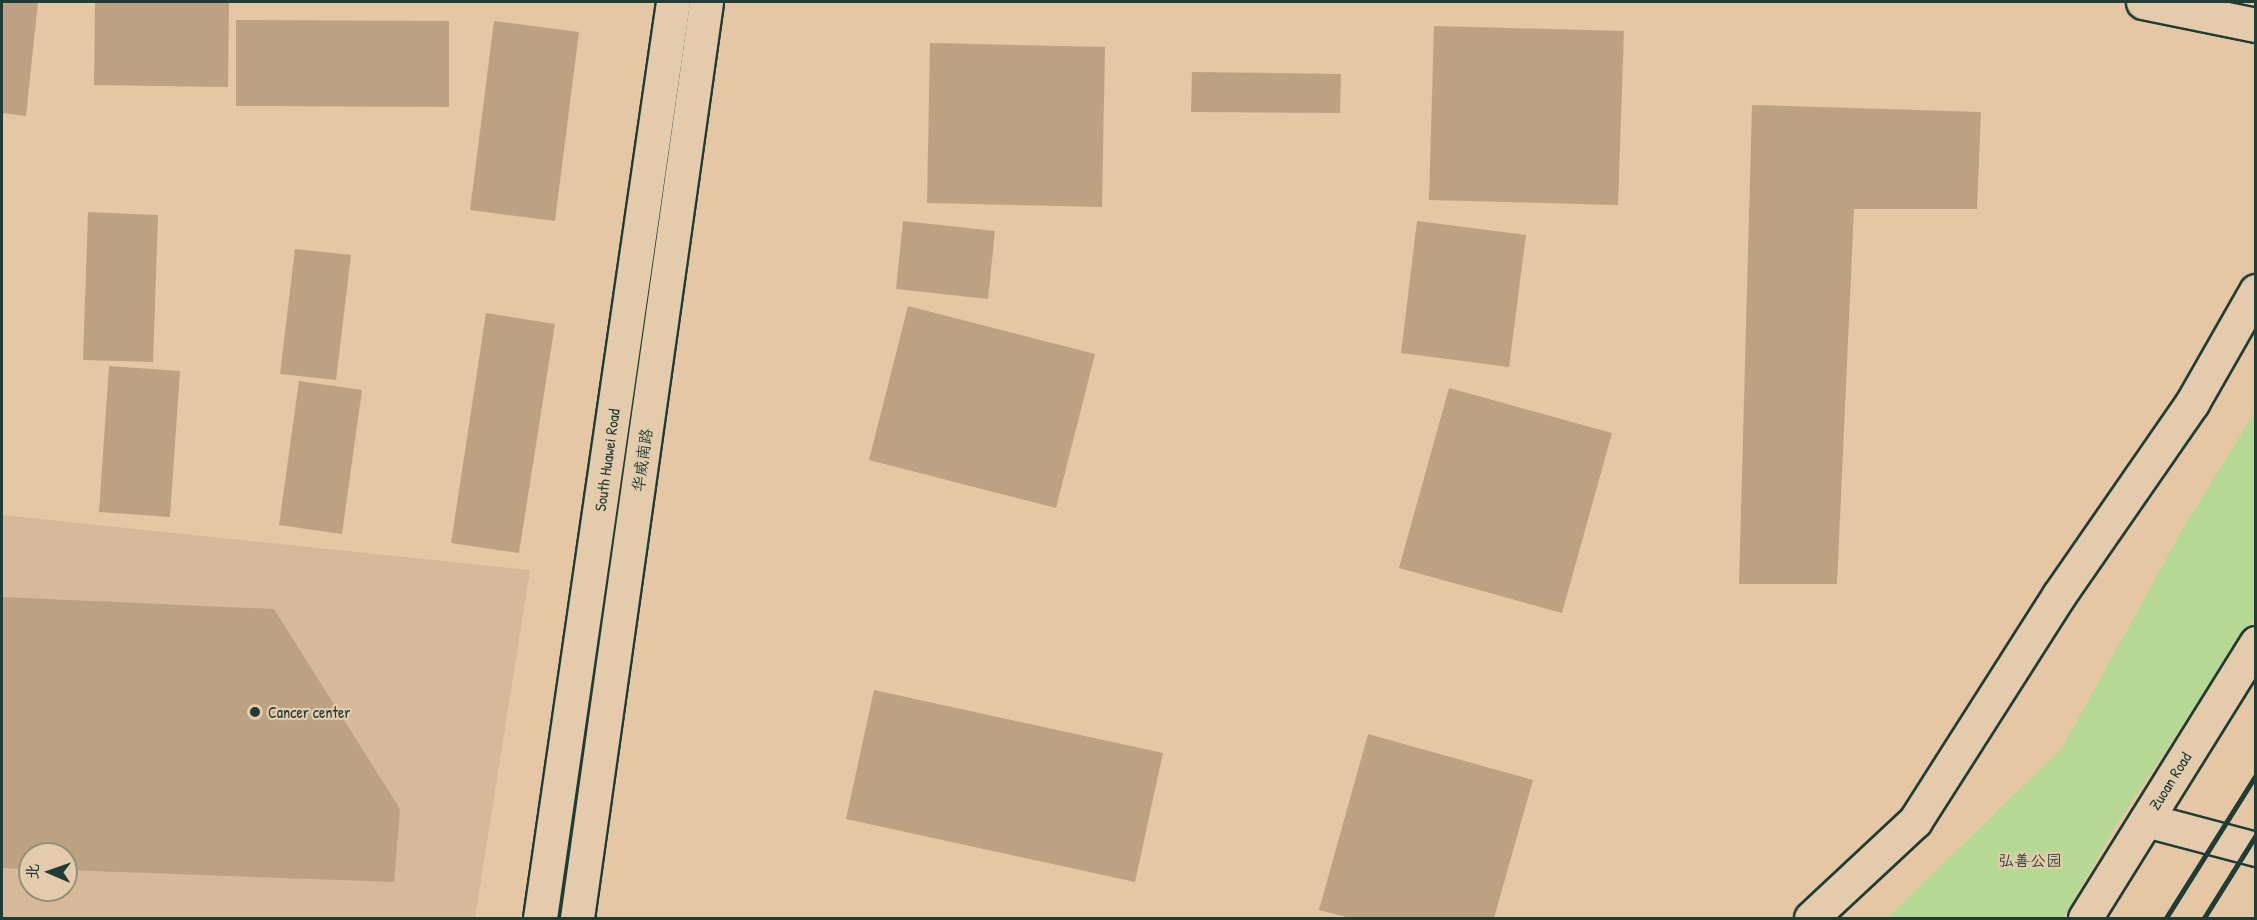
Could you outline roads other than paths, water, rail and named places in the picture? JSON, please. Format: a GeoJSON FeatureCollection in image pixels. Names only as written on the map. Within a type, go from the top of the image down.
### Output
{"type":"FeatureCollection","features":[{"type":"Feature","properties":{"kind":"main road","name":"South Huawei Road"},"geometry":{"type":"LineString","coordinates":[[540,918],[673,2]]}},
{"type":"Feature","properties":{"kind":"main road","name":"华威南路"},"geometry":{"type":"LineString","coordinates":[[577,918],[706,2]]}},
{"type":"Feature","properties":{"kind":"main road"},"geometry":{"type":"LineString","coordinates":[[2143,2],[2256,25]]}},
{"type":"Feature","properties":{"kind":"main road"},"geometry":{"type":"LineString","coordinates":[[1811,918],[1915,821],[2059,596],[2193,403],[2256,291]]}},
{"type":"Feature","properties":{"kind":"main road","name":"Zuoan Road"},"geometry":{"type":"LineString","coordinates":[[2085,918],[2256,643]]}},
{"type":"Feature","properties":{"kind":"main road"},"geometry":{"type":"LineString","coordinates":[[2146,820],[2256,849]]}},
{"type":"Feature","properties":{"kind":"railway"},"geometry":{"type":"LineString","coordinates":[[2166,918],[2256,775]]}},
{"type":"Feature","properties":{"kind":"railway"},"geometry":{"type":"LineString","coordinates":[[2204,918],[2256,835]]}},
{"type":"Feature","properties":{"kind":"place","name":"Cancer center"},"geometry":{"type":"Point","coordinates":[255,712]}},
{"type":"Feature","properties":{"kind":"park label","name":"弘善公园"},"geometry":{"type":"Point","coordinates":[2030,860]}}]}
